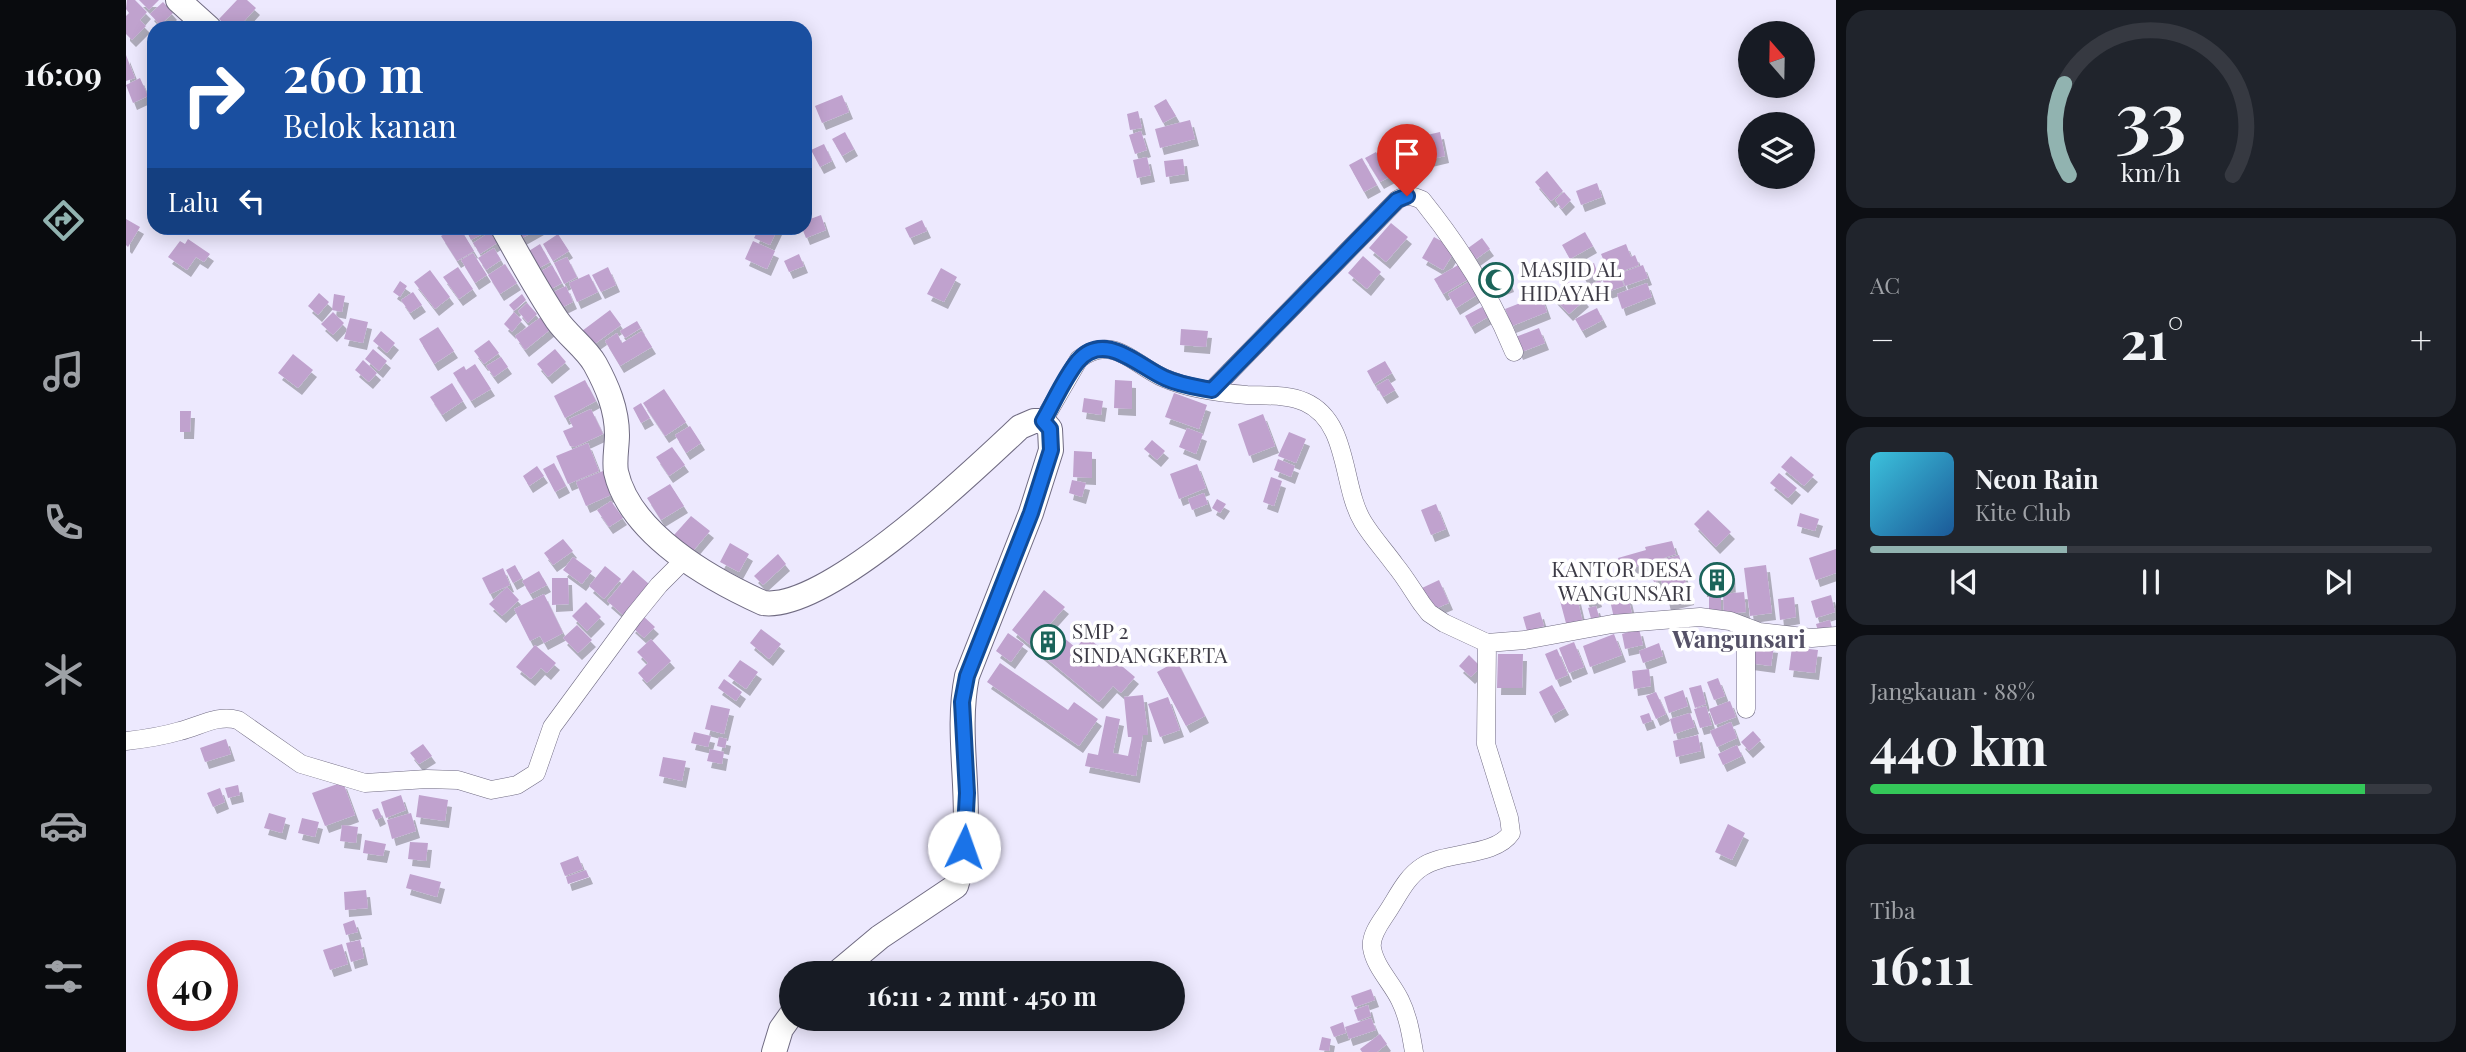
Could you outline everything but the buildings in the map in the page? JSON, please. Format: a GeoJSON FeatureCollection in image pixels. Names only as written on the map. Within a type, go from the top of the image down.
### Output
{"type":"FeatureCollection","features":[{"type":"Feature","properties":{"kind":"street"},"geometry":{"type":"LineString","coordinates":[[178,0],[201,21]]}},
{"type":"Feature","properties":{"kind":"street"},"geometry":{"type":"LineString","coordinates":[[1212,390],[1397,200],[1407,196],[1422,201],[1460,252],[1489,301],[1514,352]]}},
{"type":"Feature","properties":{"kind":"street"},"geometry":{"type":"LineString","coordinates":[[507,235],[552,313],[594,362],[615,407],[615,469],[628,502],[648,527],[684,559],[763,603],[775,604],[794,600],[831,582],[947,496],[1020,427],[1034,421],[1043,421],[1050,429],[1051,450],[1031,513],[967,676],[962,702],[967,793],[964,847],[956,886],[880,937],[851,961]]}},
{"type":"Feature","properties":{"kind":"street"},"geometry":{"type":"LineString","coordinates":[[1043,421],[1079,359],[1097,349],[1105,348],[1132,358],[1162,377],[1182,384],[1244,395],[1283,396],[1307,402],[1334,432],[1352,496],[1363,522],[1422,604],[1444,624],[1487,643],[1525,640],[1612,624],[1699,617],[1730,621],[1759,632],[1836,636]]}},
{"type":"Feature","properties":{"kind":"street"},"geometry":{"type":"LineString","coordinates":[[126,741],[180,731],[215,719],[230,717],[301,764],[365,783],[458,780],[491,790],[509,789],[536,773],[552,727],[633,617],[684,559]]}},
{"type":"Feature","properties":{"kind":"street"},"geometry":{"type":"LineString","coordinates":[[1746,628],[1746,709]]}},
{"type":"Feature","properties":{"kind":"street"},"geometry":{"type":"LineString","coordinates":[[1414,1052],[1410,1027],[1400,1000],[1376,960],[1372,942],[1413,872],[1425,864],[1493,846],[1504,841],[1511,833],[1509,818],[1486,744],[1487,643]]}},
{"type":"Feature","properties":{"kind":"street"},"geometry":{"type":"LineString","coordinates":[[774,1052],[781,1031]]}},
{"type":"Feature","properties":{"kind":"place","name":"MASJID AL HIDAYAH"},"geometry":{"type":"Point","coordinates":[1496,280]}},
{"type":"Feature","properties":{"kind":"place","name":"KANTOR DESA WANGUNSARI"},"geometry":{"type":"Point","coordinates":[1717,580]}},
{"type":"Feature","properties":{"kind":"place","name":"SMP 2 SINDANGKERTA"},"geometry":{"type":"Point","coordinates":[1048,642]}},
{"type":"Feature","properties":{"kind":"district","name":"Wangunsari"},"geometry":{"type":"Point","coordinates":[1739,638]}},
{"type":"Feature","properties":{"kind":"route"},"geometry":{"type":"LineString","coordinates":[[964,847],[967,793],[962,702],[967,676],[1031,513],[1051,450],[1050,429],[1043,421],[1079,359],[1089,352],[1105,348],[1132,358],[1162,377],[1212,390],[1399,198],[1407,196]]}}]}
